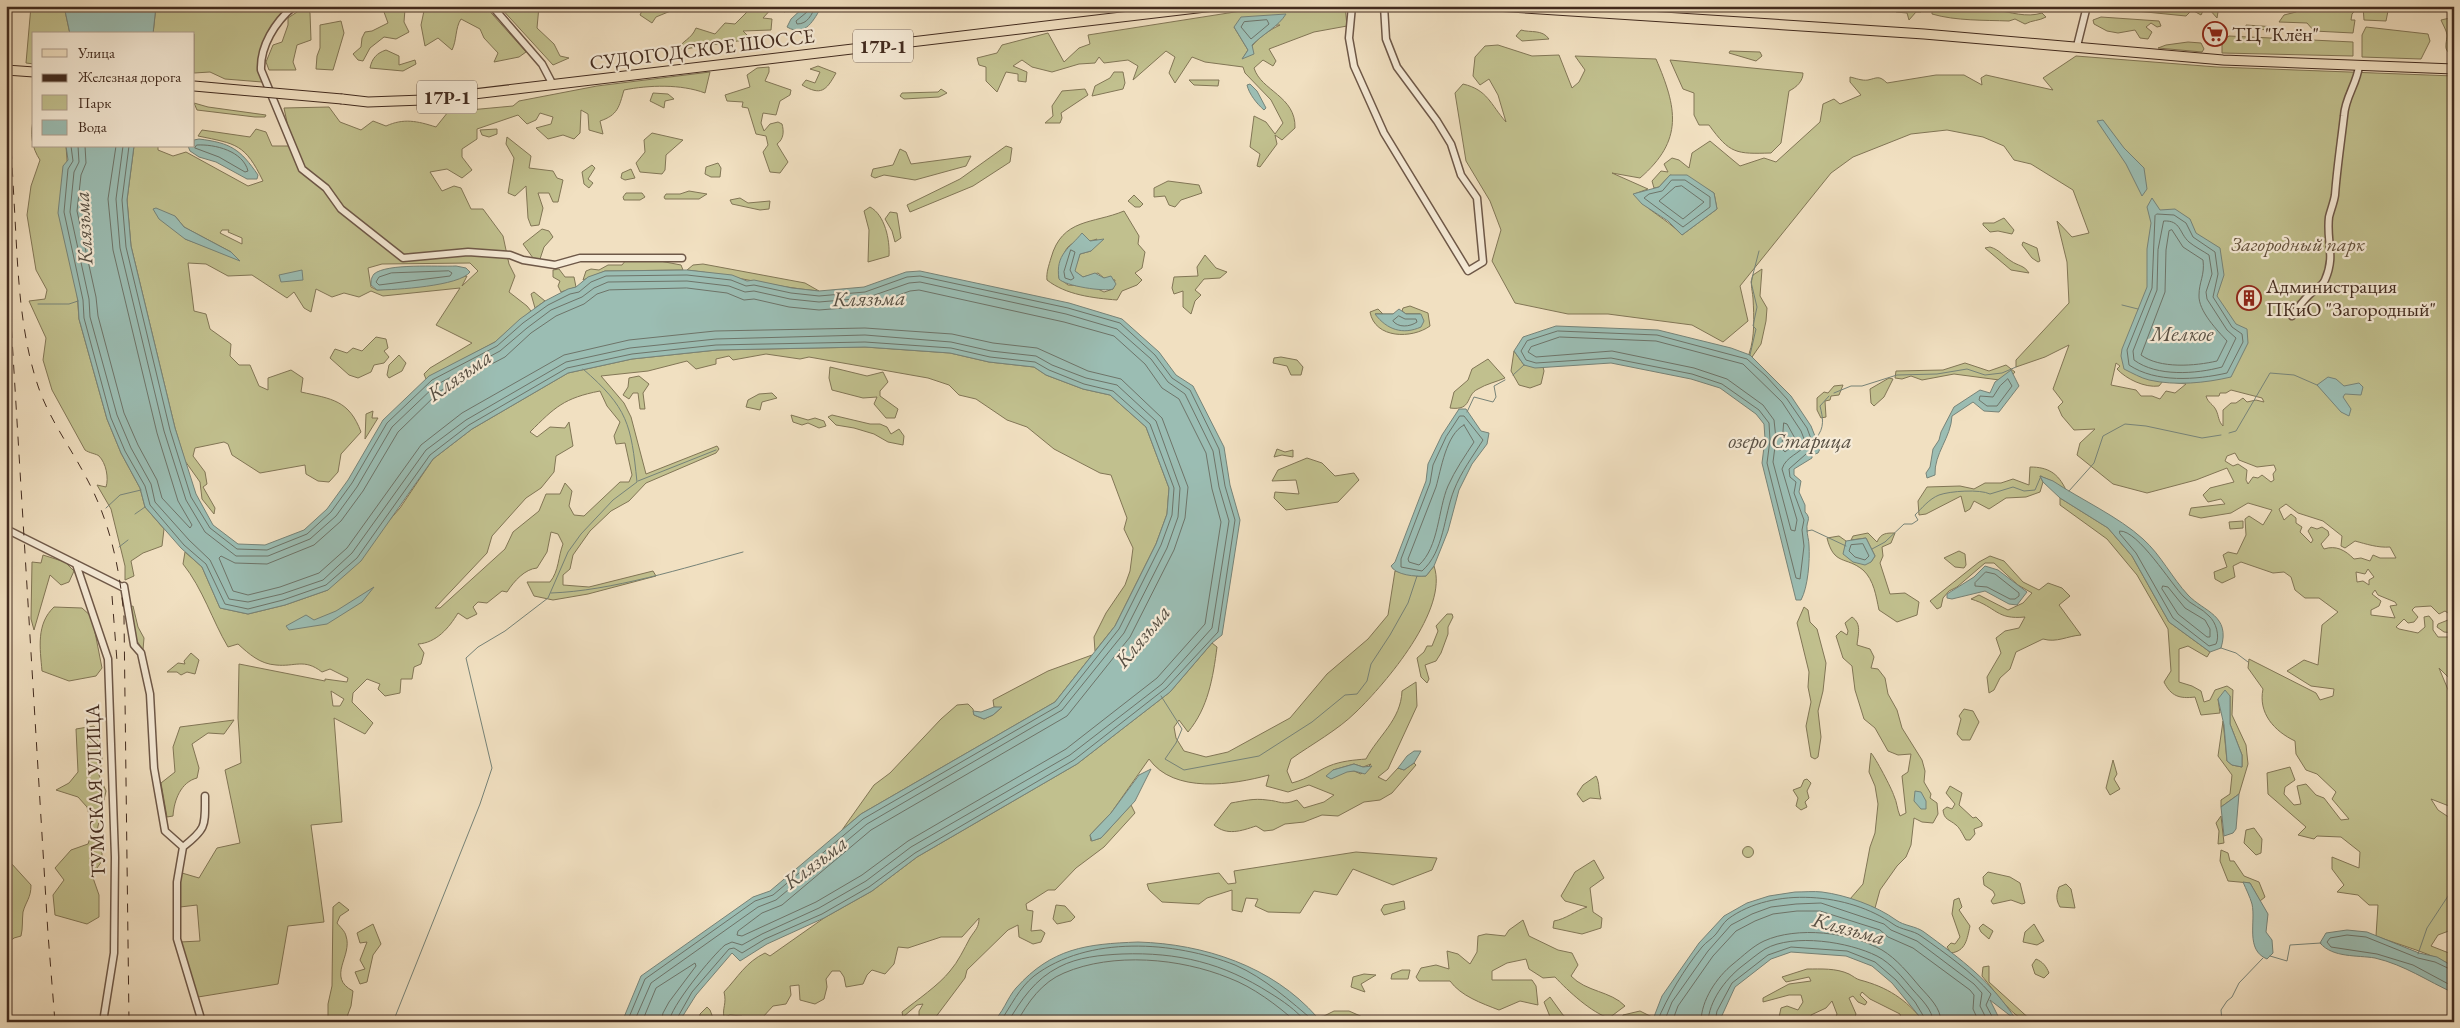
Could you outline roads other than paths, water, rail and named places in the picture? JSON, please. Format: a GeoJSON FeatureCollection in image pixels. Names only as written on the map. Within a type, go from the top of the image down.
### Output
{"type":"FeatureCollection","features":[{"type":"Feature","properties":{"kind":"main road","name":"СУДОГОДСКОЕ ШОССЕ"},"geometry":{"type":"LineString","coordinates":[[195,86],[398,102],[1214,6]]}},
{"type":"Feature","properties":{"kind":"main road"},"geometry":{"type":"LineString","coordinates":[[1495,6],[1924,34],[2077,46],[2200,59],[2454,69]]}},
{"type":"Feature","properties":{"kind":"main road"},"geometry":{"type":"LineString","coordinates":[[6,70],[32,72]]}},
{"type":"Feature","properties":{"kind":"street"},"geometry":{"type":"LineString","coordinates":[[294,6],[285,14],[274,29],[261,58],[261,70],[302,169],[326,188],[341,209],[403,258],[468,252],[510,255],[523,260],[555,265],[580,258],[682,258]]}},
{"type":"Feature","properties":{"kind":"street"},"geometry":{"type":"LineString","coordinates":[[492,6],[542,64],[553,85]]}},
{"type":"Feature","properties":{"kind":"street"},"geometry":{"type":"LineString","coordinates":[[1352,6],[1349,38],[1354,66],[1384,133],[1468,271],[1483,262],[1477,198],[1461,175],[1451,144],[1437,121],[1397,67],[1386,39],[1384,6],[1377,6]]}},
{"type":"Feature","properties":{"kind":"street"},"geometry":{"type":"LineString","coordinates":[[2077,46],[2087,6]]}},
{"type":"Feature","properties":{"kind":"street"},"geometry":{"type":"LineString","coordinates":[[2292,316],[2308,296],[2324,283],[2332,261],[2328,236],[2339,171],[2346,99],[2358,79],[2359,66]]}},
{"type":"Feature","properties":{"kind":"street"},"geometry":{"type":"LineString","coordinates":[[6,529],[124,586],[134,645],[141,653],[150,694],[154,768],[165,831],[183,847]]}},
{"type":"Feature","properties":{"kind":"street","name":"ТУМСКАЯ УЛИЦА"},"geometry":{"type":"LineString","coordinates":[[76,564],[108,659],[115,857],[114,943],[103,1022]]}},
{"type":"Feature","properties":{"kind":"street"},"geometry":{"type":"LineString","coordinates":[[6,713],[6,742]]}},
{"type":"Feature","properties":{"kind":"street"},"geometry":{"type":"LineString","coordinates":[[202,1022],[177,939],[177,882],[183,847],[200,833],[205,821],[205,796]]}},
{"type":"Feature","properties":{"kind":"water"},"geometry":{"type":"Polygon","coordinates":[[[64,6],[156,6],[153,32],[70,32],[64,6]]]}},
{"type":"Feature","properties":{"kind":"water"},"geometry":{"type":"Polygon","coordinates":[[[805,6],[822,6],[804,29],[794,30],[787,27],[791,19],[805,6]]]}},
{"type":"Feature","properties":{"kind":"water"},"geometry":{"type":"Polygon","coordinates":[[[1286,14],[1279,23],[1252,45],[1254,54],[1242,59],[1248,50],[1234,27],[1241,17],[1286,14]]]}},
{"type":"Feature","properties":{"kind":"water"},"geometry":{"type":"Polygon","coordinates":[[[1250,84],[1257,91],[1266,108],[1264,110],[1250,92],[1247,85],[1250,84]]]}},
{"type":"Feature","properties":{"kind":"water"},"geometry":{"type":"Polygon","coordinates":[[[2103,120],[2124,148],[2144,168],[2147,189],[2142,196],[2126,164],[2097,121],[2103,120]]]}},
{"type":"Feature","properties":{"kind":"water"},"geometry":{"type":"Polygon","coordinates":[[[195,140],[219,143],[234,149],[252,166],[258,175],[257,179],[247,179],[216,162],[199,157],[189,148],[195,148],[195,140]]]}},
{"type":"Feature","properties":{"kind":"water","name":"Клязьма"},"geometry":{"type":"Polygon","coordinates":[[[66,148],[134,148],[127,200],[131,246],[175,428],[196,494],[213,525],[238,544],[265,545],[304,530],[327,509],[348,480],[383,420],[429,376],[495,342],[520,319],[545,301],[576,287],[588,277],[605,271],[687,270],[732,275],[747,281],[754,280],[792,288],[819,291],[864,287],[906,272],[920,271],[1069,303],[1122,319],[1159,352],[1176,375],[1193,386],[1224,447],[1230,485],[1240,520],[1222,635],[1212,643],[1170,692],[1077,764],[917,857],[872,891],[824,918],[767,944],[740,961],[732,953],[696,995],[679,1022],[622,1022],[641,976],[753,897],[770,891],[861,814],[1055,702],[1115,626],[1156,544],[1167,514],[1169,488],[1146,427],[1110,395],[1083,389],[1046,375],[1034,367],[989,362],[950,353],[865,347],[717,350],[632,359],[568,373],[472,429],[433,459],[361,561],[328,590],[285,605],[248,614],[220,608],[202,567],[181,548],[145,507],[140,488],[121,453],[107,419],[79,319],[78,301],[58,213],[63,166],[68,160],[66,148]]]}},
{"type":"Feature","properties":{"kind":"water"},"geometry":{"type":"Polygon","coordinates":[[[1670,175],[1687,175],[1714,193],[1717,209],[1682,235],[1668,221],[1642,204],[1633,194],[1659,187],[1670,175]]]}},
{"type":"Feature","properties":{"kind":"water","name":"Мелкое"},"geometry":{"type":"Polygon","coordinates":[[[2152,198],[2160,210],[2175,209],[2190,219],[2196,233],[2220,248],[2224,275],[2217,296],[2236,324],[2247,329],[2248,343],[2231,377],[2201,382],[2170,383],[2146,379],[2124,369],[2121,356],[2122,349],[2147,287],[2147,249],[2151,223],[2147,207],[2152,198]]]}},
{"type":"Feature","properties":{"kind":"water"},"geometry":{"type":"Polygon","coordinates":[[[156,208],[175,216],[184,227],[231,252],[240,261],[185,239],[159,219],[153,209],[156,208]]]}},
{"type":"Feature","properties":{"kind":"water"},"geometry":{"type":"Polygon","coordinates":[[[1082,233],[1090,241],[1104,239],[1091,251],[1080,254],[1075,271],[1083,277],[1095,273],[1104,278],[1111,276],[1116,284],[1113,289],[1085,288],[1063,282],[1059,279],[1058,270],[1061,257],[1082,233]]]}},
{"type":"Feature","properties":{"kind":"water"},"geometry":{"type":"Polygon","coordinates":[[[456,266],[466,268],[470,272],[454,281],[426,286],[377,290],[371,285],[374,274],[390,268],[456,266]]]}},
{"type":"Feature","properties":{"kind":"water"},"geometry":{"type":"Polygon","coordinates":[[[302,270],[303,280],[281,282],[279,275],[302,270]]]}},
{"type":"Feature","properties":{"kind":"water"},"geometry":{"type":"Polygon","coordinates":[[[1399,309],[1406,314],[1421,314],[1424,321],[1421,327],[1402,331],[1385,324],[1375,314],[1393,314],[1399,309]]]}},
{"type":"Feature","properties":{"kind":"water","name":"озеро Старица"},"geometry":{"type":"Polygon","coordinates":[[[1556,326],[1658,330],[1731,348],[1750,355],[1791,396],[1811,426],[1820,449],[1818,453],[1812,455],[1812,458],[1794,469],[1794,475],[1801,481],[1799,492],[1808,518],[1809,566],[1801,600],[1796,600],[1762,463],[1765,439],[1764,424],[1756,414],[1720,388],[1691,379],[1611,363],[1535,368],[1524,365],[1514,351],[1523,337],[1556,326]]]}},
{"type":"Feature","properties":{"kind":"water"},"geometry":{"type":"Polygon","coordinates":[[[2011,370],[2019,386],[1999,412],[1984,411],[1973,402],[1952,416],[1949,431],[1937,460],[1935,475],[1927,478],[1926,473],[1930,467],[1933,449],[1954,407],[1980,390],[1990,393],[1995,382],[2011,370]]]}},
{"type":"Feature","properties":{"kind":"water"},"geometry":{"type":"Polygon","coordinates":[[[2328,377],[2336,379],[2344,386],[2359,383],[2363,387],[2361,395],[2345,394],[2343,397],[2351,409],[2349,416],[2341,412],[2317,385],[2328,377]]]}},
{"type":"Feature","properties":{"kind":"water"},"geometry":{"type":"Polygon","coordinates":[[[1459,409],[1466,409],[1481,431],[1489,433],[1487,444],[1472,464],[1459,490],[1448,531],[1434,566],[1426,576],[1412,576],[1397,572],[1391,566],[1395,562],[1426,481],[1428,464],[1442,435],[1459,409]]]}},
{"type":"Feature","properties":{"kind":"water"},"geometry":{"type":"Polygon","coordinates":[[[2040,476],[2053,481],[2111,516],[2143,539],[2188,595],[2219,621],[2223,637],[2221,648],[2210,652],[2169,622],[2132,556],[2108,528],[2060,498],[2043,482],[2040,476]]]}},
{"type":"Feature","properties":{"kind":"water"},"geometry":{"type":"Polygon","coordinates":[[[1866,538],[1875,556],[1871,562],[1865,565],[1853,562],[1843,554],[1846,541],[1866,538]]]}},
{"type":"Feature","properties":{"kind":"water"},"geometry":{"type":"Polygon","coordinates":[[[1985,566],[1998,570],[2027,592],[2017,605],[2009,604],[1985,591],[1952,599],[1947,598],[1947,594],[1974,577],[1985,566]]]}},
{"type":"Feature","properties":{"kind":"water"},"geometry":{"type":"Polygon","coordinates":[[[374,587],[362,602],[327,624],[289,630],[286,626],[306,615],[314,620],[336,611],[374,587]]]}},
{"type":"Feature","properties":{"kind":"water"},"geometry":{"type":"Polygon","coordinates":[[[2225,690],[2230,696],[2230,724],[2242,755],[2242,767],[2232,765],[2227,761],[2224,725],[2218,699],[2225,690]]]}},
{"type":"Feature","properties":{"kind":"water"},"geometry":{"type":"Polygon","coordinates":[[[994,707],[1002,707],[993,715],[984,719],[974,715],[973,711],[981,712],[994,707]]]}},
{"type":"Feature","properties":{"kind":"water"},"geometry":{"type":"Polygon","coordinates":[[[1414,751],[1421,751],[1414,763],[1404,770],[1398,768],[1407,756],[1414,751]]]}},
{"type":"Feature","properties":{"kind":"water"},"geometry":{"type":"Polygon","coordinates":[[[1354,764],[1363,767],[1372,766],[1365,774],[1354,771],[1331,779],[1326,776],[1333,770],[1354,764]]]}},
{"type":"Feature","properties":{"kind":"water"},"geometry":{"type":"Polygon","coordinates":[[[1151,769],[1135,801],[1101,838],[1092,841],[1090,835],[1111,813],[1139,775],[1151,769]]]}},
{"type":"Feature","properties":{"kind":"water"},"geometry":{"type":"Polygon","coordinates":[[[1915,791],[1921,792],[1926,801],[1926,809],[1921,809],[1914,801],[1915,791]]]}},
{"type":"Feature","properties":{"kind":"water"},"geometry":{"type":"Polygon","coordinates":[[[2239,794],[2236,829],[2233,833],[2224,836],[2221,807],[2239,794]]]}},
{"type":"Feature","properties":{"kind":"water"},"geometry":{"type":"Polygon","coordinates":[[[2243,882],[2250,883],[2268,914],[2266,932],[2272,940],[2273,953],[2267,959],[2260,955],[2256,949],[2253,935],[2252,904],[2243,882]]]}},
{"type":"Feature","properties":{"kind":"water","name":"Клязьма"},"geometry":{"type":"Polygon","coordinates":[[[1795,892],[1822,892],[1851,898],[1880,910],[1903,924],[1921,930],[1975,972],[1997,994],[2017,1021],[1990,1000],[2001,1022],[1924,1022],[1892,983],[1872,966],[1846,956],[1791,952],[1771,959],[1735,987],[1719,1022],[1652,1022],[1662,996],[1699,943],[1724,916],[1747,903],[1769,896],[1795,892]]]}},
{"type":"Feature","properties":{"kind":"water"},"geometry":{"type":"Polygon","coordinates":[[[2347,930],[2367,932],[2419,953],[2437,957],[2454,967],[2454,993],[2386,961],[2338,954],[2325,948],[2320,943],[2326,933],[2347,930]]]}},
{"type":"Feature","properties":{"kind":"water"},"geometry":{"type":"Polygon","coordinates":[[[1138,942],[1187,947],[1235,961],[1258,971],[1279,984],[1299,999],[1317,1017],[1324,1016],[1323,1022],[1185,1022],[1158,1020],[992,1022],[999,1015],[1016,988],[1043,964],[1057,956],[1102,944],[1138,942]]]}},
{"type":"Feature","properties":{"kind":"waterway"},"geometry":{"type":"LineString","coordinates":[[1750,355],[1756,329],[1753,326],[1757,307],[1751,282],[1759,251]]}},
{"type":"Feature","properties":{"kind":"waterway"},"geometry":{"type":"LineString","coordinates":[[38,304],[69,304],[78,301]]}},
{"type":"Feature","properties":{"kind":"waterway"},"geometry":{"type":"LineString","coordinates":[[2122,305],[2138,309]]}},
{"type":"Feature","properties":{"kind":"waterway"},"geometry":{"type":"LineString","coordinates":[[1513,375],[1524,365]]}},
{"type":"Feature","properties":{"kind":"waterway"},"geometry":{"type":"LineString","coordinates":[[1834,393],[1851,386],[1862,386],[1897,375],[1937,374],[1967,369],[1985,375],[2002,373],[2016,367]]}},
{"type":"Feature","properties":{"kind":"waterway"},"geometry":{"type":"LineString","coordinates":[[393,1022],[480,804],[492,768],[466,658],[478,647],[505,631],[548,598],[568,552],[581,534],[613,500],[637,482],[632,445],[625,418],[610,395],[583,369]]}},
{"type":"Feature","properties":{"kind":"waterway"},"geometry":{"type":"LineString","coordinates":[[2229,433],[2236,431],[2270,373],[2294,375],[2317,385]]}},
{"type":"Feature","properties":{"kind":"waterway"},"geometry":{"type":"LineString","coordinates":[[1467,412],[1474,397],[1493,402],[1496,397],[1494,386],[1505,380]]}},
{"type":"Feature","properties":{"kind":"waterway"},"geometry":{"type":"LineString","coordinates":[[1816,438],[1821,430],[1822,423],[1820,406],[1829,396]]}},
{"type":"Feature","properties":{"kind":"waterway"},"geometry":{"type":"LineString","coordinates":[[2069,491],[2094,463],[2103,436],[2125,424],[2146,426],[2202,438],[2221,435]]}},
{"type":"Feature","properties":{"kind":"waterway"},"geometry":{"type":"LineString","coordinates":[[638,481],[716,450]]}},
{"type":"Feature","properties":{"kind":"waterway"},"geometry":{"type":"LineString","coordinates":[[1872,549],[1885,542],[1904,524],[1912,524],[1918,520],[1915,515],[1929,501],[1939,495],[1965,491],[1979,491],[1990,494],[2013,487],[2024,491],[2035,490],[2041,476]]}},
{"type":"Feature","properties":{"kind":"waterway"},"geometry":{"type":"LineString","coordinates":[[106,508],[120,495],[141,490]]}},
{"type":"Feature","properties":{"kind":"waterway"},"geometry":{"type":"LineString","coordinates":[[135,514],[145,507]]}},
{"type":"Feature","properties":{"kind":"waterway"},"geometry":{"type":"LineString","coordinates":[[1807,531],[1812,530],[1846,546]]}},
{"type":"Feature","properties":{"kind":"waterway"},"geometry":{"type":"LineString","coordinates":[[119,547],[128,540]]}},
{"type":"Feature","properties":{"kind":"waterway"},"geometry":{"type":"LineString","coordinates":[[551,593],[598,588],[623,583],[743,552]]}},
{"type":"Feature","properties":{"kind":"waterway"},"geometry":{"type":"LineString","coordinates":[[1161,696],[1182,729],[1176,743],[1165,759],[1184,770],[1259,756],[1312,722],[1345,695],[1357,694],[1367,681],[1371,664],[1408,603],[1417,576]]}},
{"type":"Feature","properties":{"kind":"waterway"},"geometry":{"type":"LineString","coordinates":[[2221,648],[2236,653],[2248,662]]}},
{"type":"Feature","properties":{"kind":"waterway"},"geometry":{"type":"LineString","coordinates":[[2418,954],[2427,928],[2454,887]]}},
{"type":"Feature","properties":{"kind":"waterway"},"geometry":{"type":"LineString","coordinates":[[2270,956],[2287,961],[2290,945],[2321,943]]}},
{"type":"Feature","properties":{"kind":"waterway"},"geometry":{"type":"LineString","coordinates":[[2222,1022],[2221,1010],[2232,997],[2239,983],[2263,958]]}},
{"type":"Feature","properties":{"kind":"railway"},"geometry":{"type":"LineString","coordinates":[[6,6],[9,112],[17,260],[27,345],[43,398],[54,422],[87,479],[102,512],[113,546],[122,599],[124,617],[129,1022]]}},
{"type":"Feature","properties":{"kind":"railway"},"geometry":{"type":"LineString","coordinates":[[6,239],[55,1022]]}},
{"type":"Feature","properties":{"kind":"railway"},"geometry":{"type":"LineString","coordinates":[[112,596],[117,661]]}},
{"type":"Feature","properties":{"kind":"place","name":"ТЦ \"Клён\""},"geometry":{"type":"Point","coordinates":[2215,34]}},
{"type":"Feature","properties":{"kind":"place","name":"Администрация ПКиО \"Загородный\""},"geometry":{"type":"Point","coordinates":[2249,298]}},
{"type":"Feature","properties":{"kind":"park label","name":"Загородный парк"},"geometry":{"type":"Point","coordinates":[2298,244]}}]}
